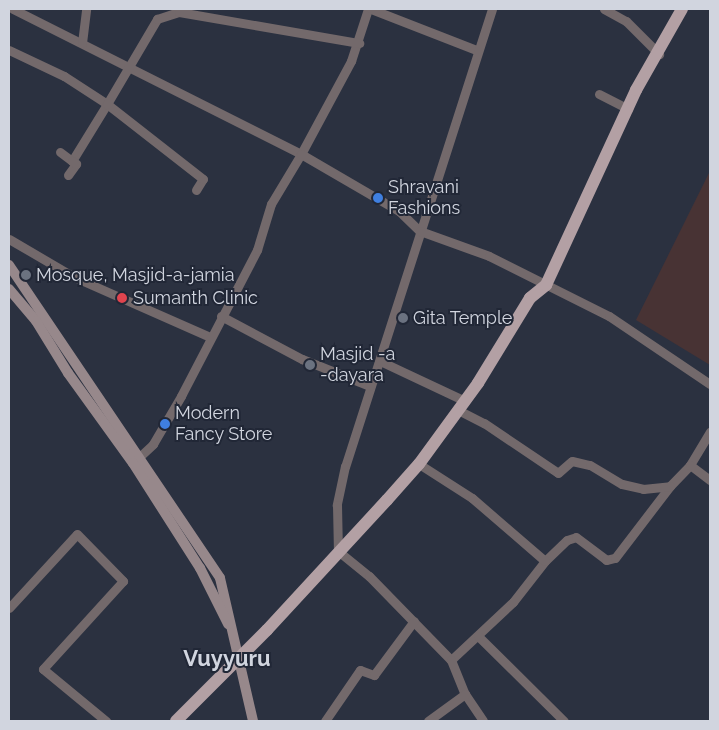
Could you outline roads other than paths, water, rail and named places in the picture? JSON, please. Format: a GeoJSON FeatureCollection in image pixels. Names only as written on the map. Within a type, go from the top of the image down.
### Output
{"type":"FeatureCollection","features":[{"type":"Feature","properties":{"kind":"main road"},"geometry":{"type":"LineString","coordinates":[[176,721],[237,660],[419,464],[460,405],[478,383],[530,298],[546,285],[628,109],[682,9]]}},
{"type":"Feature","properties":{"kind":"main road"},"geometry":{"type":"LineString","coordinates":[[9,265],[136,460],[220,578],[234,634],[237,660],[253,721]]}},
{"type":"Feature","properties":{"kind":"main road"},"geometry":{"type":"LineString","coordinates":[[9,289],[36,321],[68,373],[136,460],[200,568],[234,634]]}},
{"type":"Feature","properties":{"kind":"street"},"geometry":{"type":"LineString","coordinates":[[13,9],[301,154],[399,211],[420,231],[490,256],[610,316],[710,384]]}},
{"type":"Feature","properties":{"kind":"street"},"geometry":{"type":"LineString","coordinates":[[82,44],[86,9]]}},
{"type":"Feature","properties":{"kind":"street"},"geometry":{"type":"LineString","coordinates":[[136,460],[153,444],[171,415],[257,250],[271,204],[301,154],[359,42],[370,9],[476,50]]}},
{"type":"Feature","properties":{"kind":"street"},"geometry":{"type":"LineString","coordinates":[[483,721],[465,694],[451,660],[414,621],[338,550],[339,492],[370,386],[380,361],[476,50],[492,9]]}},
{"type":"Feature","properties":{"kind":"street"},"geometry":{"type":"LineString","coordinates":[[604,9],[626,21],[659,54]]}},
{"type":"Feature","properties":{"kind":"street"},"geometry":{"type":"LineString","coordinates":[[72,161],[108,104],[152,25],[170,12],[359,42]]}},
{"type":"Feature","properties":{"kind":"street"},"geometry":{"type":"LineString","coordinates":[[9,50],[64,76],[108,104],[203,179],[196,190]]}},
{"type":"Feature","properties":{"kind":"street"},"geometry":{"type":"LineString","coordinates":[[599,94],[628,109]]}},
{"type":"Feature","properties":{"kind":"street"},"geometry":{"type":"LineString","coordinates":[[60,152],[76,164],[68,174]]}},
{"type":"Feature","properties":{"kind":"street"},"geometry":{"type":"LineString","coordinates":[[9,239],[74,277],[210,337]]}},
{"type":"Feature","properties":{"kind":"street"},"geometry":{"type":"LineString","coordinates":[[221,316],[286,352],[370,386]]}},
{"type":"Feature","properties":{"kind":"street"},"geometry":{"type":"LineString","coordinates":[[380,361],[460,405],[558,473],[572,461],[590,465],[622,484],[643,489],[670,486]]}},
{"type":"Feature","properties":{"kind":"street"},"geometry":{"type":"LineString","coordinates":[[451,660],[513,602],[545,561],[572,537],[601,558],[612,560],[670,486],[690,465],[710,432]]}},
{"type":"Feature","properties":{"kind":"street"},"geometry":{"type":"LineString","coordinates":[[419,464],[472,498],[545,561]]}},
{"type":"Feature","properties":{"kind":"street"},"geometry":{"type":"LineString","coordinates":[[690,465],[710,480]]}},
{"type":"Feature","properties":{"kind":"street"},"geometry":{"type":"LineString","coordinates":[[9,608],[77,534],[123,581],[43,670],[106,721]]}},
{"type":"Feature","properties":{"kind":"street"},"geometry":{"type":"LineString","coordinates":[[325,721],[360,670],[374,675],[414,621]]}},
{"type":"Feature","properties":{"kind":"street"},"geometry":{"type":"LineString","coordinates":[[478,636],[564,721]]}},
{"type":"Feature","properties":{"kind":"street"},"geometry":{"type":"LineString","coordinates":[[428,721],[465,694]]}},
{"type":"Feature","properties":{"kind":"place","name":"Shravani Fashions"},"geometry":{"type":"Point","coordinates":[378,198]}},
{"type":"Feature","properties":{"kind":"place","name":"Mosque, Masjid-a-jamia"},"geometry":{"type":"Point","coordinates":[26,275]}},
{"type":"Feature","properties":{"kind":"place","name":"Sumanth Clinic"},"geometry":{"type":"Point","coordinates":[122,298]}},
{"type":"Feature","properties":{"kind":"place","name":"Gita Temple"},"geometry":{"type":"Point","coordinates":[403,318]}},
{"type":"Feature","properties":{"kind":"place","name":"Masjid -a -dayara"},"geometry":{"type":"Point","coordinates":[310,365]}},
{"type":"Feature","properties":{"kind":"place","name":"Modern Fancy Store"},"geometry":{"type":"Point","coordinates":[165,424]}},
{"type":"Feature","properties":{"kind":"district","name":"Vuyyuru"},"geometry":{"type":"Point","coordinates":[227,659]}}]}
